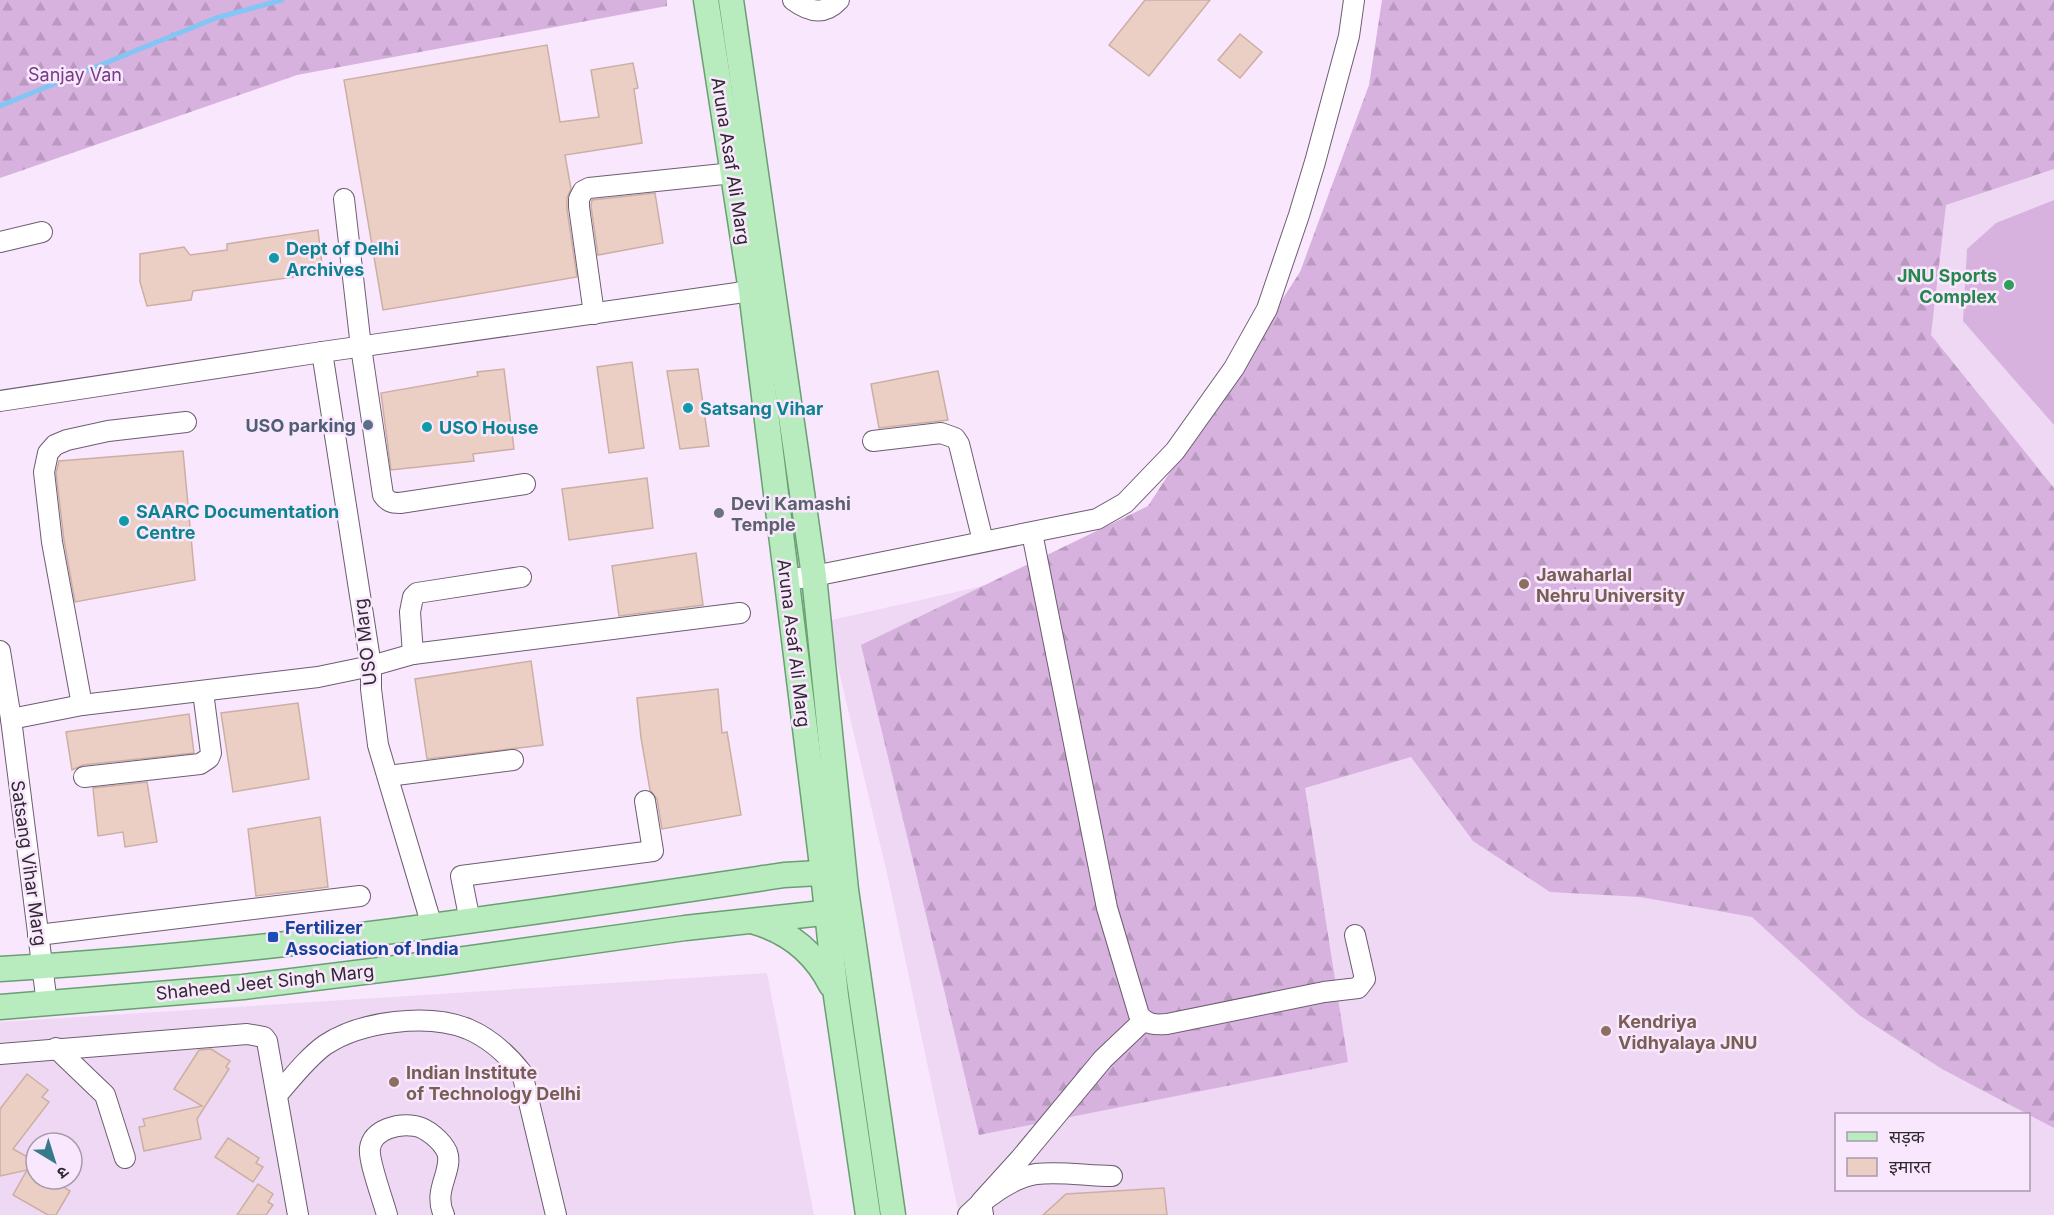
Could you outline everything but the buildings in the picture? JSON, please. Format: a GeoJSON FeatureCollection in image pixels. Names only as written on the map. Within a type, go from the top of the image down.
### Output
{"type":"FeatureCollection","features":[{"type":"Feature","properties":{"kind":"main road","name":"Aruna Asaf Ali Marg"},"geometry":{"type":"LineString","coordinates":[[706,0],[751,291],[786,580],[834,873]]}},
{"type":"Feature","properties":{"kind":"main road","name":"Aruna Asaf Ali Marg"},"geometry":{"type":"LineString","coordinates":[[731,0],[814,576],[838,911],[893,1215]]}},
{"type":"Feature","properties":{"kind":"main road","name":"Shaheed Jeet Singh Marg"},"geometry":{"type":"LineString","coordinates":[[0,969],[238,951],[470,921],[784,875],[834,873]]}},
{"type":"Feature","properties":{"kind":"main road","name":"Aruna Asaf Ali Marg"},"geometry":{"type":"LineString","coordinates":[[838,911],[836,996],[868,1215]]}},
{"type":"Feature","properties":{"kind":"main road","name":"Shaheed Jeet Singh Marg"},"geometry":{"type":"LineString","coordinates":[[0,1007],[243,987],[685,928],[838,911]]}},
{"type":"Feature","properties":{"kind":"main road"},"geometry":{"type":"LineString","coordinates":[[755,922],[782,932],[805,949],[823,970],[836,996]]}},
{"type":"Feature","properties":{"kind":"street"},"geometry":{"type":"LineString","coordinates":[[793,0],[803,8],[814,12],[828,9],[839,0]]}},
{"type":"Feature","properties":{"kind":"street"},"geometry":{"type":"LineString","coordinates":[[786,580],[1097,519],[1125,503],[1175,451],[1234,368],[1267,309],[1299,215],[1349,36],[1354,0]]}},
{"type":"Feature","properties":{"kind":"street"},"geometry":{"type":"LineString","coordinates":[[594,314],[579,207],[579,199],[583,191],[589,188],[733,173]]}},
{"type":"Feature","properties":{"kind":"street"},"geometry":{"type":"LineString","coordinates":[[344,199],[383,495],[387,501],[400,503],[525,483]]}},
{"type":"Feature","properties":{"kind":"street"},"geometry":{"type":"LineString","coordinates":[[0,242],[42,232]]}},
{"type":"Feature","properties":{"kind":"street"},"geometry":{"type":"LineString","coordinates":[[0,401],[322,352],[751,291]]}},
{"type":"Feature","properties":{"kind":"street","name":"USO Marg"},"geometry":{"type":"LineString","coordinates":[[322,352],[371,666],[370,689],[374,723],[432,926]]}},
{"type":"Feature","properties":{"kind":"street"},"geometry":{"type":"LineString","coordinates":[[82,705],[52,542],[44,472],[48,453],[54,446],[66,440],[108,431],[186,422]]}},
{"type":"Feature","properties":{"kind":"street"},"geometry":{"type":"LineString","coordinates":[[873,441],[941,433],[955,438],[959,444],[983,541]]}},
{"type":"Feature","properties":{"kind":"street"},"geometry":{"type":"LineString","coordinates":[[1032,533],[1107,908],[1139,1015],[1143,1021],[1153,1025],[1167,1024],[1324,992],[1358,988],[1365,979],[1355,935]]}},
{"type":"Feature","properties":{"kind":"street"},"geometry":{"type":"LineString","coordinates":[[413,654],[410,604],[412,597],[417,594],[521,577]]}},
{"type":"Feature","properties":{"kind":"street"},"geometry":{"type":"LineString","coordinates":[[11,720],[82,705],[318,677],[413,654],[741,613]]}},
{"type":"Feature","properties":{"kind":"street","name":"Satsang Vihar Marg"},"geometry":{"type":"LineString","coordinates":[[0,651],[11,720],[9,782],[39,935],[47,1004]]}},
{"type":"Feature","properties":{"kind":"street"},"geometry":{"type":"LineString","coordinates":[[84,777],[205,762],[209,758],[211,746],[203,692]]}},
{"type":"Feature","properties":{"kind":"street"},"geometry":{"type":"LineString","coordinates":[[388,776],[513,760]]}},
{"type":"Feature","properties":{"kind":"street"},"geometry":{"type":"LineString","coordinates":[[470,921],[461,876],[653,851],[645,801]]}},
{"type":"Feature","properties":{"kind":"street"},"geometry":{"type":"LineString","coordinates":[[39,935],[360,896]]}},
{"type":"Feature","properties":{"kind":"street"},"geometry":{"type":"LineString","coordinates":[[277,1095],[314,1054],[343,1035],[366,1027],[408,1021],[431,1022],[467,1029],[484,1037],[512,1059],[522,1072],[556,1215]]}},
{"type":"Feature","properties":{"kind":"street"},"geometry":{"type":"LineString","coordinates":[[977,1211],[1103,1059],[1143,1021]]}},
{"type":"Feature","properties":{"kind":"street"},"geometry":{"type":"LineString","coordinates":[[0,1054],[247,1034],[264,1037],[267,1041],[298,1215]]}},
{"type":"Feature","properties":{"kind":"street"},"geometry":{"type":"LineString","coordinates":[[56,1048],[105,1095],[125,1158]]}},
{"type":"Feature","properties":{"kind":"street"},"geometry":{"type":"LineString","coordinates":[[387,1215],[370,1158],[370,1145],[377,1135],[400,1125],[416,1126],[428,1131],[447,1152],[448,1163],[439,1195],[444,1215]]}},
{"type":"Feature","properties":{"kind":"street"},"geometry":{"type":"LineString","coordinates":[[977,1211],[1001,1189],[1034,1174],[1112,1176]]}},
{"type":"Feature","properties":{"kind":"shaded area","name":"Jawaharlal Nehru University"},"geometry":{"type":"Polygon","coordinates":[[[2054,0],[2054,1215],[959,1215],[889,882],[827,621],[1161,546],[2054,0]]]}},
{"type":"Feature","properties":{"kind":"shaded area","name":"Indian Institute of Technology Delhi"},"geometry":{"type":"Polygon","coordinates":[[[767,973],[814,1215],[0,1215],[0,1022],[767,973]]]}},
{"type":"Feature","properties":{"kind":"green space","name":"Sanjay Van"},"geometry":{"type":"Polygon","coordinates":[[[0,0],[667,0],[667,6],[297,75],[0,178],[0,0]]]}},
{"type":"Feature","properties":{"kind":"green space","name":"Jawaharlal Nehru University"},"geometry":{"type":"Polygon","coordinates":[[[1382,0],[2054,0],[2054,169],[1946,205],[1931,335],[2054,488],[2054,1128],[2030,1115],[2030,1113],[2026,1113],[1942,1069],[1859,1015],[1752,917],[1640,897],[1550,892],[1473,841],[1411,757],[1305,788],[1348,1062],[979,1135],[861,645],[1148,506],[1300,272],[1369,85],[1382,0]]]}},
{"type":"Feature","properties":{"kind":"green space","name":"JNU Sports Complex"},"geometry":{"type":"Polygon","coordinates":[[[2054,200],[2054,425],[1963,321],[1967,249],[1996,223],[2054,200]]]}},
{"type":"Feature","properties":{"kind":"waterway"},"geometry":{"type":"LineString","coordinates":[[0,106],[216,18],[282,0]]}},
{"type":"Feature","properties":{"kind":"place","name":"Dept of Delhi Archives"},"geometry":{"type":"Point","coordinates":[274,258]}},
{"type":"Feature","properties":{"kind":"place","name":"JNU Sports Complex"},"geometry":{"type":"Point","coordinates":[2009,285]}},
{"type":"Feature","properties":{"kind":"place","name":"Satsang Vihar"},"geometry":{"type":"Point","coordinates":[688,408]}},
{"type":"Feature","properties":{"kind":"place","name":"USO parking"},"geometry":{"type":"Point","coordinates":[368,425]}},
{"type":"Feature","properties":{"kind":"place","name":"USO House"},"geometry":{"type":"Point","coordinates":[427,427]}},
{"type":"Feature","properties":{"kind":"place","name":"Devi Kamashi Temple"},"geometry":{"type":"Point","coordinates":[719,513]}},
{"type":"Feature","properties":{"kind":"place","name":"SAARC Documentation Centre"},"geometry":{"type":"Point","coordinates":[124,521]}},
{"type":"Feature","properties":{"kind":"place","name":"Jawaharlal Nehru University"},"geometry":{"type":"Point","coordinates":[1524,584]}},
{"type":"Feature","properties":{"kind":"place","name":"Fertilizer Association of India"},"geometry":{"type":"Point","coordinates":[273,937]}},
{"type":"Feature","properties":{"kind":"place","name":"Kendriya Vidhyalaya JNU"},"geometry":{"type":"Point","coordinates":[1606,1031]}},
{"type":"Feature","properties":{"kind":"place","name":"Indian Institute of Technology Delhi"},"geometry":{"type":"Point","coordinates":[394,1082]}}]}
